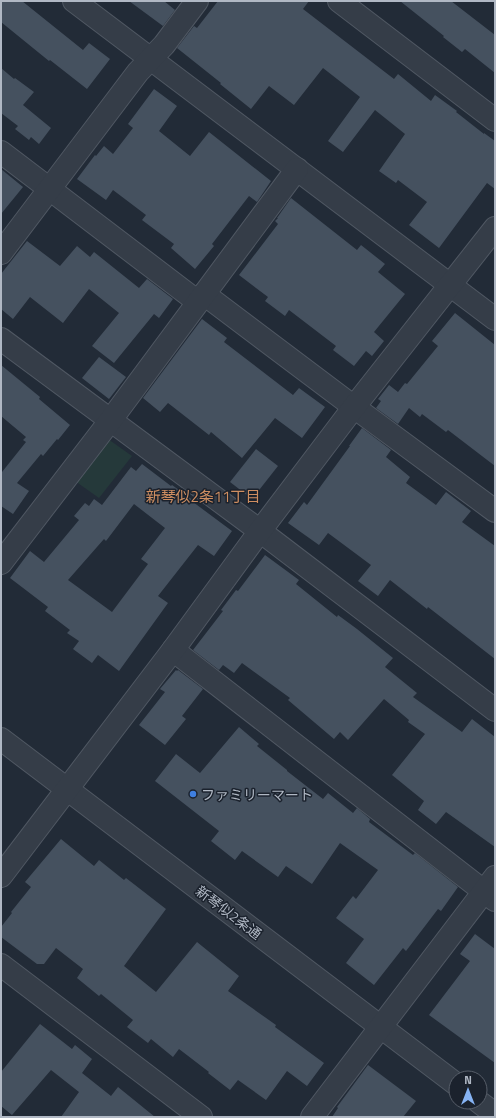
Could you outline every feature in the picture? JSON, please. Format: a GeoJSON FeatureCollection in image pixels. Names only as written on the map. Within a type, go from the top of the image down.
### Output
{"type":"FeatureCollection","features":[{"type":"Feature","properties":{"kind":"street"},"geometry":{"type":"LineString","coordinates":[[74,1],[495,319]]}},
{"type":"Feature","properties":{"kind":"street"},"geometry":{"type":"LineString","coordinates":[[1,253],[138,72],[164,45],[197,1]]}},
{"type":"Feature","properties":{"kind":"street"},"geometry":{"type":"LineString","coordinates":[[339,1],[495,120]]}},
{"type":"Feature","properties":{"kind":"street"},"geometry":{"type":"LineString","coordinates":[[1,152],[201,298],[354,407],[495,511]]}},
{"type":"Feature","properties":{"kind":"street"},"geometry":{"type":"LineString","coordinates":[[1,563],[8,541],[110,421],[297,170]]}},
{"type":"Feature","properties":{"kind":"street"},"geometry":{"type":"LineString","coordinates":[[1,876],[173,650],[260,531],[354,407],[451,286],[495,228]]}},
{"type":"Feature","properties":{"kind":"street"},"geometry":{"type":"LineString","coordinates":[[1,339],[260,531],[495,710]]}},
{"type":"Feature","properties":{"kind":"street"},"geometry":{"type":"LineString","coordinates":[[173,650],[491,889],[380,1026],[312,1117]]}},
{"type":"Feature","properties":{"kind":"street","name":"新琴似2条通"},"geometry":{"type":"LineString","coordinates":[[1,739],[448,1078]]}},
{"type":"Feature","properties":{"kind":"street"},"geometry":{"type":"LineString","coordinates":[[1,965],[201,1117]]}},
{"type":"Feature","properties":{"kind":"green space"},"geometry":{"type":"Polygon","coordinates":[[[108,439],[132,456],[99,498],[75,481],[108,439]]]}},
{"type":"Feature","properties":{"kind":"building"},"geometry":{"type":"Polygon","coordinates":[[[1,1],[22,1],[83,50],[89,43],[110,59],[87,89],[50,60],[49,61],[1,22],[1,1]]]}},
{"type":"Feature","properties":{"kind":"building"},"geometry":{"type":"Polygon","coordinates":[[[129,1],[164,1],[175,10],[163,26],[129,1]]]}},
{"type":"Feature","properties":{"kind":"building"},"geometry":{"type":"Polygon","coordinates":[[[218,1],[309,1],[303,9],[394,79],[398,74],[431,101],[435,95],[495,141],[495,189],[487,183],[439,248],[409,225],[427,202],[398,180],[396,183],[379,171],[405,134],[375,110],[343,152],[328,141],[360,97],[323,68],[294,105],[269,86],[251,109],[177,48],[194,26],[197,28],[218,1]]]}},
{"type":"Feature","properties":{"kind":"building"},"geometry":{"type":"Polygon","coordinates":[[[400,1],[451,1],[495,35],[495,73],[465,49],[462,52],[400,1]]]}},
{"type":"Feature","properties":{"kind":"building"},"geometry":{"type":"Polygon","coordinates":[[[1,68],[14,79],[15,78],[34,92],[23,105],[51,128],[39,144],[31,137],[29,140],[15,129],[18,126],[1,113],[1,68]]]}},
{"type":"Feature","properties":{"kind":"building"},"geometry":{"type":"Polygon","coordinates":[[[154,89],[177,106],[159,131],[190,156],[209,132],[271,181],[257,202],[249,196],[212,244],[214,246],[195,269],[171,248],[174,244],[142,220],[146,215],[113,190],[106,200],[77,179],[95,155],[96,156],[104,146],[113,154],[133,128],[128,124],[154,89]]]}},
{"type":"Feature","properties":{"kind":"building"},"geometry":{"type":"Polygon","coordinates":[[[1,169],[23,187],[1,214],[1,169]]]}},
{"type":"Feature","properties":{"kind":"building"},"geometry":{"type":"Polygon","coordinates":[[[291,198],[357,250],[361,245],[385,264],[378,272],[405,294],[374,332],[384,341],[372,356],[366,351],[354,366],[333,350],[336,346],[289,310],[285,316],[265,301],[268,297],[239,275],[278,224],[275,221],[291,198]]]}},
{"type":"Feature","properties":{"kind":"building"},"geometry":{"type":"Polygon","coordinates":[[[27,241],[60,266],[77,246],[90,257],[94,252],[139,288],[147,279],[173,299],[159,318],[154,314],[114,363],[92,346],[119,313],[89,289],[63,323],[30,297],[13,319],[1,309],[1,274],[27,241]]]}},
{"type":"Feature","properties":{"kind":"building"},"geometry":{"type":"Polygon","coordinates":[[[455,313],[495,345],[495,466],[448,430],[446,432],[422,414],[420,417],[409,408],[398,424],[376,408],[381,401],[378,399],[389,385],[398,392],[405,383],[407,384],[438,346],[432,341],[455,313]]]}},
{"type":"Feature","properties":{"kind":"building"},"geometry":{"type":"Polygon","coordinates":[[[202,319],[227,338],[224,342],[293,395],[299,388],[325,407],[302,438],[275,418],[242,458],[211,432],[209,435],[168,403],[160,412],[143,398],[202,319]]]}},
{"type":"Feature","properties":{"kind":"building"},"geometry":{"type":"Polygon","coordinates":[[[99,357],[126,377],[109,399],[82,378],[99,357]]]}},
{"type":"Feature","properties":{"kind":"building"},"geometry":{"type":"Polygon","coordinates":[[[1,365],[40,397],[39,399],[70,425],[43,456],[41,454],[17,483],[29,491],[13,514],[1,506],[1,471],[2,472],[26,442],[23,440],[26,437],[1,416],[1,365]]]}},
{"type":"Feature","properties":{"kind":"building"},"geometry":{"type":"Polygon","coordinates":[[[362,428],[391,450],[386,457],[410,477],[406,483],[436,505],[446,492],[471,511],[462,522],[495,546],[495,659],[428,607],[427,609],[390,580],[378,596],[358,581],[371,565],[328,533],[319,545],[288,523],[304,502],[307,505],[362,428]]]}},
{"type":"Feature","properties":{"kind":"building"},"geometry":{"type":"Polygon","coordinates":[[[256,449],[278,466],[252,499],[230,482],[256,449]]]}},
{"type":"Feature","properties":{"kind":"building"},"geometry":{"type":"Polygon","coordinates":[[[142,464],[194,501],[193,502],[232,531],[214,556],[198,545],[158,596],[168,603],[119,671],[98,655],[92,663],[73,649],[79,641],[67,633],[70,630],[45,611],[48,607],[10,578],[30,551],[44,562],[79,520],[74,516],[85,503],[89,506],[94,499],[102,505],[131,467],[136,471],[142,464]],[[134,504],[106,541],[104,539],[68,580],[112,612],[148,564],[141,559],[165,528],[134,504]]]}},
{"type":"Feature","properties":{"kind":"building"},"geometry":{"type":"Polygon","coordinates":[[[265,555],[299,580],[296,584],[337,617],[338,615],[393,658],[385,667],[417,693],[413,697],[462,732],[472,719],[495,737],[495,847],[446,812],[436,824],[418,810],[424,801],[392,775],[425,734],[408,722],[409,720],[384,699],[348,740],[340,732],[334,739],[288,700],[290,698],[242,663],[234,673],[223,665],[219,670],[193,650],[223,611],[221,610],[236,590],[238,591],[265,555]]]}},
{"type":"Feature","properties":{"kind":"building"},"geometry":{"type":"Polygon","coordinates":[[[176,670],[203,689],[182,716],[186,719],[165,745],[139,725],[165,692],[160,689],[176,670]]]}},
{"type":"Feature","properties":{"kind":"building"},"geometry":{"type":"Polygon","coordinates":[[[239,727],[259,744],[257,746],[323,799],[328,793],[353,813],[357,808],[370,819],[369,822],[413,855],[415,853],[458,887],[441,911],[438,909],[406,951],[403,948],[374,985],[346,963],[364,939],[336,918],[353,896],[356,899],[378,870],[340,843],[312,884],[286,866],[278,877],[242,851],[235,860],[211,841],[219,831],[155,781],[176,754],[200,773],[239,727]]]}},
{"type":"Feature","properties":{"kind":"building"},"geometry":{"type":"Polygon","coordinates":[[[61,839],[94,866],[99,860],[124,880],[126,878],[166,909],[124,966],[156,992],[197,942],[239,976],[228,991],[276,1025],[275,1027],[324,1063],[307,1086],[287,1071],[266,1100],[238,1080],[230,1090],[179,1049],[173,1057],[151,1039],[148,1043],[127,1027],[133,1020],[101,994],[99,996],[77,978],[83,969],[56,948],[44,964],[37,964],[1,937],[1,927],[31,887],[25,882],[61,839]]]}},
{"type":"Feature","properties":{"kind":"building"},"geometry":{"type":"Polygon","coordinates":[[[475,934],[495,949],[495,1063],[429,1015],[470,961],[460,954],[475,934]]]}},
{"type":"Feature","properties":{"kind":"building"},"geometry":{"type":"Polygon","coordinates":[[[40,1024],[72,1049],[75,1045],[92,1059],[82,1073],[111,1096],[118,1087],[155,1117],[61,1117],[79,1092],[51,1070],[12,1115],[1,1106],[1,1072],[40,1024]]]}},
{"type":"Feature","properties":{"kind":"building"},"geometry":{"type":"Polygon","coordinates":[[[368,1065],[416,1101],[403,1117],[332,1117],[338,1108],[337,1107],[368,1065]]]}},
{"type":"Feature","properties":{"kind":"place","name":"ファミリーマート"},"geometry":{"type":"Point","coordinates":[193,794]}},
{"type":"Feature","properties":{"kind":"district","name":"新琴似2条11丁目"},"geometry":{"type":"Point","coordinates":[203,496]}}]}
